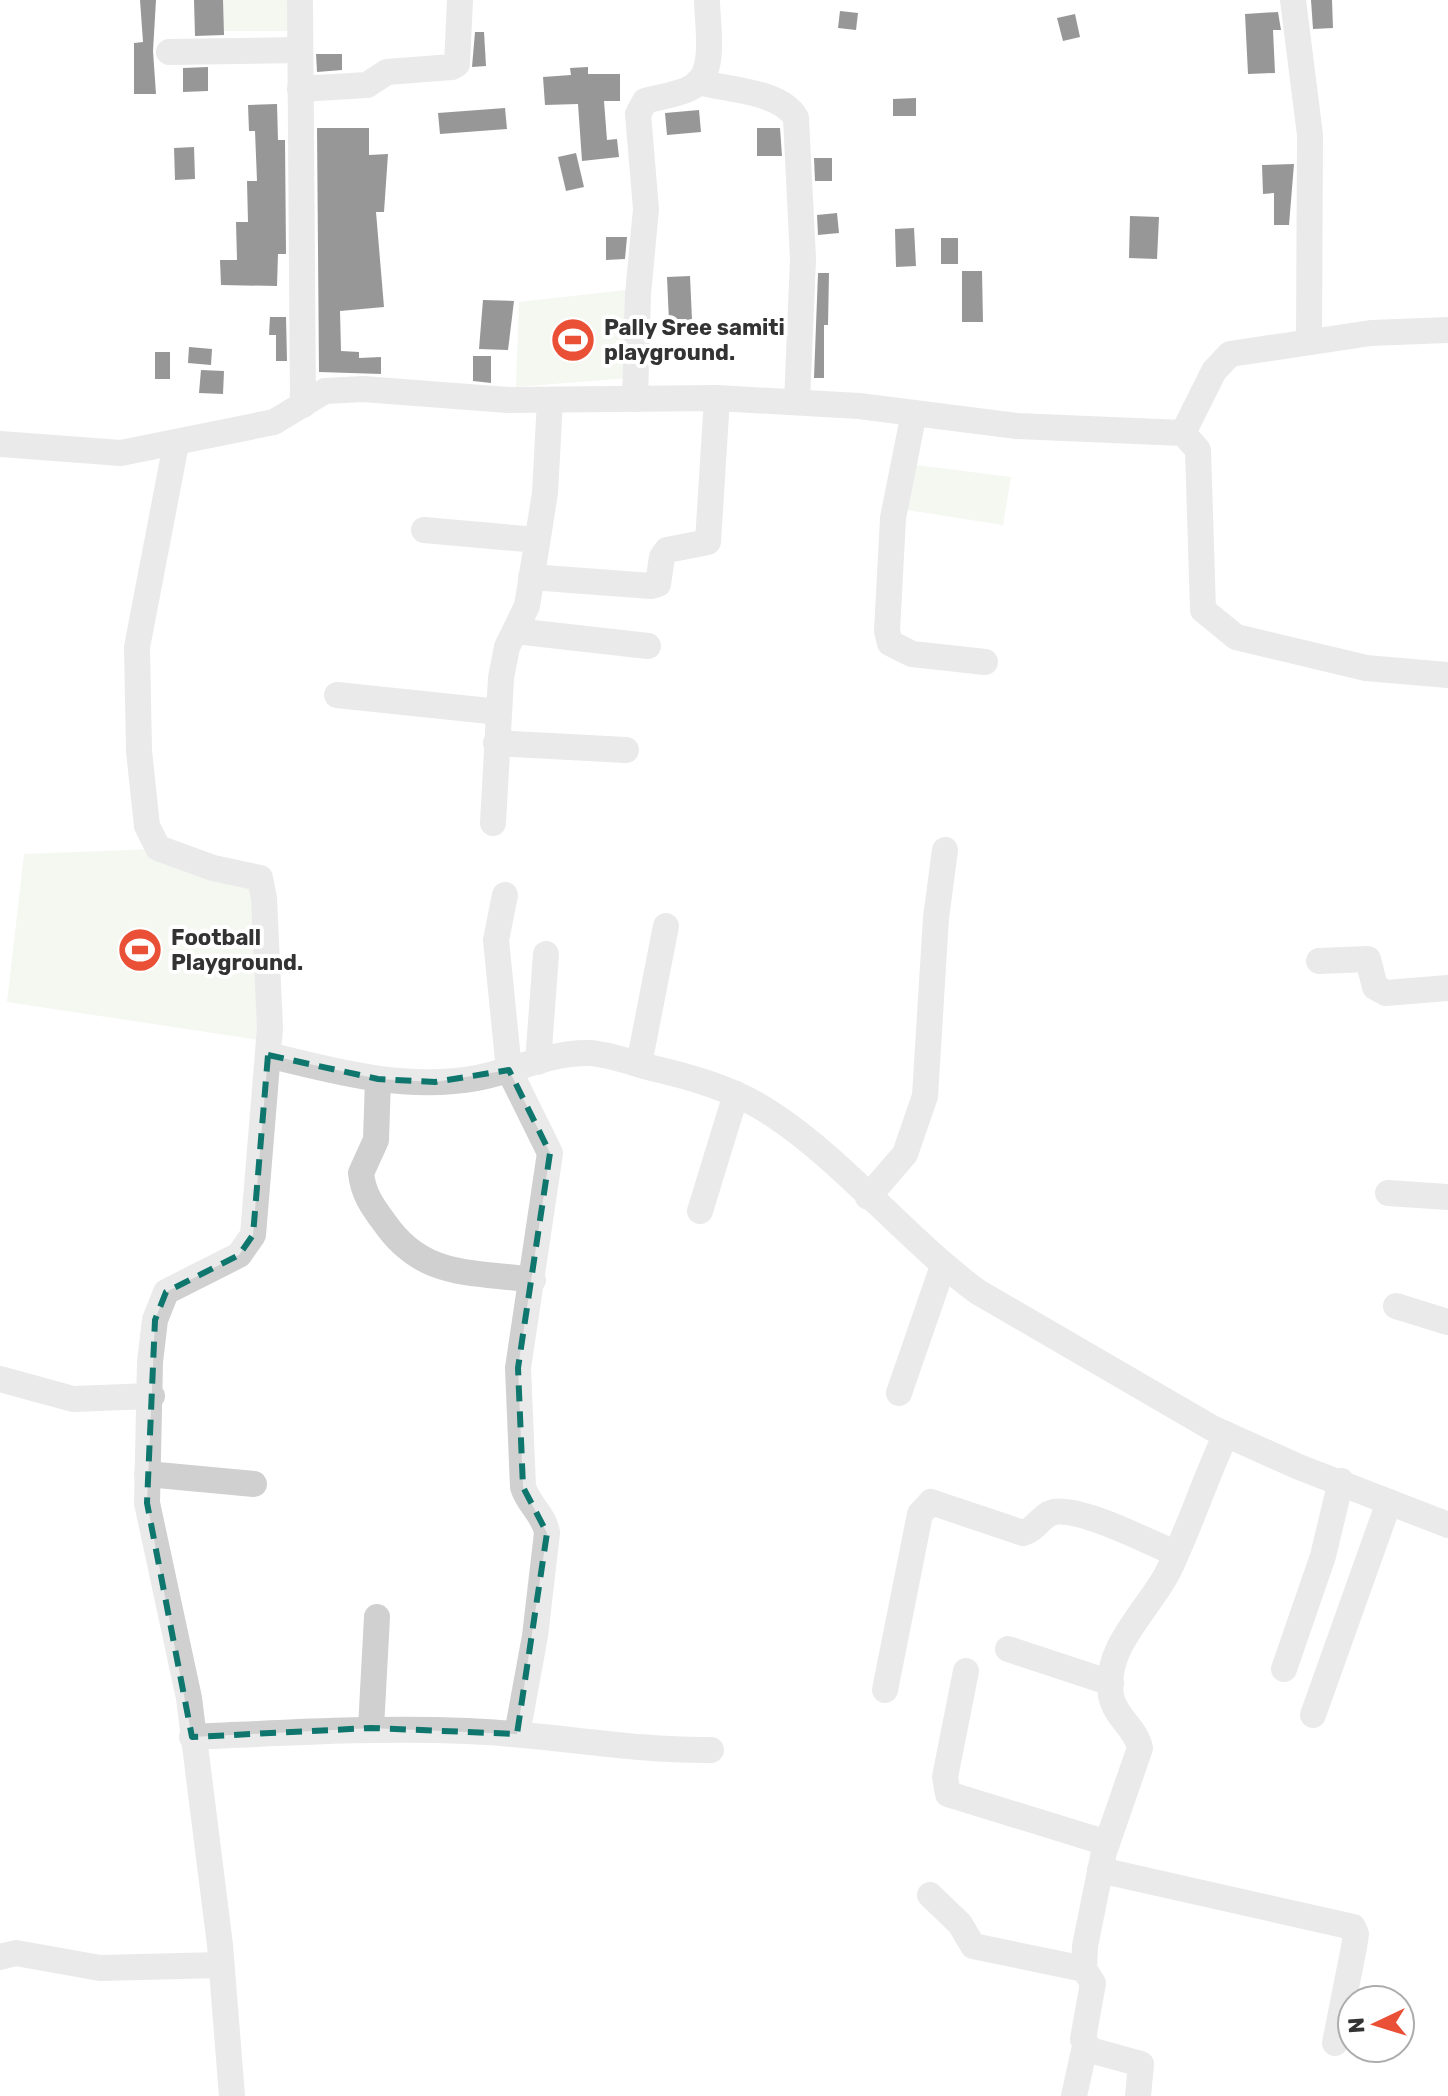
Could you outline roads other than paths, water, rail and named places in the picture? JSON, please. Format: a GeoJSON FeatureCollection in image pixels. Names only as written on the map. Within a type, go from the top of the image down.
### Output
{"type":"FeatureCollection","features":[{"type":"Feature","properties":{"kind":"street"},"geometry":{"type":"LineString","coordinates":[[300,0],[303,405]]}},
{"type":"Feature","properties":{"kind":"street"},"geometry":{"type":"LineString","coordinates":[[300,89],[367,85],[387,72],[452,67],[457,64],[460,0]]}},
{"type":"Feature","properties":{"kind":"street"},"geometry":{"type":"LineString","coordinates":[[635,399],[638,294],[646,209],[638,114],[645,101],[694,86],[698,82],[708,56],[707,0]]}},
{"type":"Feature","properties":{"kind":"street"},"geometry":{"type":"LineString","coordinates":[[1293,0],[1310,135],[1309,342]]}},
{"type":"Feature","properties":{"kind":"street"},"geometry":{"type":"LineString","coordinates":[[169,52],[300,50]]}},
{"type":"Feature","properties":{"kind":"street"},"geometry":{"type":"LineString","coordinates":[[698,82],[773,98],[789,105],[796,118],[803,259],[797,402]]}},
{"type":"Feature","properties":{"kind":"street"},"geometry":{"type":"LineString","coordinates":[[1183,433],[1214,371],[1230,354],[1371,333],[1448,330]]}},
{"type":"Feature","properties":{"kind":"street"},"geometry":{"type":"LineString","coordinates":[[0,444],[121,453],[274,422],[325,391],[363,389],[508,400],[717,398],[797,402],[1017,426],[1183,433],[1198,450],[1203,610],[1236,637],[1366,668],[1448,675]]}},
{"type":"Feature","properties":{"kind":"street"},"geometry":{"type":"LineString","coordinates":[[531,577],[651,586],[658,584],[662,557],[667,550],[708,542],[717,398]]}},
{"type":"Feature","properties":{"kind":"street"},"geometry":{"type":"LineString","coordinates":[[493,823],[496,743],[507,647],[527,606],[545,493],[550,400]]}},
{"type":"Feature","properties":{"kind":"street"},"geometry":{"type":"LineString","coordinates":[[914,413],[890,547],[887,631],[890,643],[912,654],[985,662]]}},
{"type":"Feature","properties":{"kind":"street"},"geometry":{"type":"LineString","coordinates":[[176,444],[137,647],[139,751],[147,826],[158,848],[213,868],[260,878],[264,898],[268,1055],[253,1235],[239,1255],[166,1292],[155,1320],[150,1362],[152,1396],[147,1474],[147,1503],[189,1698],[221,1965],[232,2096]]}},
{"type":"Feature","properties":{"kind":"street"},"geometry":{"type":"LineString","coordinates":[[424,530],[537,540]]}},
{"type":"Feature","properties":{"kind":"street"},"geometry":{"type":"LineString","coordinates":[[515,631],[648,646]]}},
{"type":"Feature","properties":{"kind":"street"},"geometry":{"type":"LineString","coordinates":[[337,695],[499,712]]}},
{"type":"Feature","properties":{"kind":"street"},"geometry":{"type":"LineString","coordinates":[[496,743],[626,750]]}},
{"type":"Feature","properties":{"kind":"street"},"geometry":{"type":"LineString","coordinates":[[868,1197],[905,1154],[925,1096],[936,918],[945,850]]}},
{"type":"Feature","properties":{"kind":"street"},"geometry":{"type":"LineString","coordinates":[[505,895],[496,940],[509,1070],[550,1153],[518,1368],[523,1487],[527,1500],[546,1523],[547,1533],[535,1636],[517,1734]]}},
{"type":"Feature","properties":{"kind":"street"},"geometry":{"type":"LineString","coordinates":[[639,1064],[666,926]]}},
{"type":"Feature","properties":{"kind":"street"},"geometry":{"type":"LineString","coordinates":[[538,1062],[546,954]]}},
{"type":"Feature","properties":{"kind":"street"},"geometry":{"type":"LineString","coordinates":[[1319,961],[1368,959],[1375,987],[1386,993],[1448,988]]}},
{"type":"Feature","properties":{"kind":"street"},"geometry":{"type":"LineString","coordinates":[[268,1055],[378,1079],[435,1082],[590,1053],[688,1076],[736,1094],[795,1131],[943,1266],[978,1292],[1110,1371],[1226,1434],[1448,1525]]}},
{"type":"Feature","properties":{"kind":"street"},"geometry":{"type":"LineString","coordinates":[[378,1079],[376,1140],[361,1173],[369,1201],[391,1232],[418,1260],[438,1267],[533,1280]]}},
{"type":"Feature","properties":{"kind":"street"},"geometry":{"type":"LineString","coordinates":[[700,1211],[736,1094]]}},
{"type":"Feature","properties":{"kind":"street"},"geometry":{"type":"LineString","coordinates":[[1388,1193],[1448,1197]]}},
{"type":"Feature","properties":{"kind":"street"},"geometry":{"type":"LineString","coordinates":[[899,1393],[943,1266]]}},
{"type":"Feature","properties":{"kind":"street"},"geometry":{"type":"LineString","coordinates":[[1396,1306],[1448,1322]]}},
{"type":"Feature","properties":{"kind":"street"},"geometry":{"type":"LineString","coordinates":[[0,1379],[73,1399],[152,1396]]}},
{"type":"Feature","properties":{"kind":"street"},"geometry":{"type":"LineString","coordinates":[[1074,2096],[1085,2046],[1093,1983],[1084,1969],[1085,1946],[1107,1843],[1140,1748],[1138,1739],[1115,1708],[1111,1683],[1113,1659],[1168,1571],[1226,1434]]}},
{"type":"Feature","properties":{"kind":"street"},"geometry":{"type":"LineString","coordinates":[[147,1474],[254,1484]]}},
{"type":"Feature","properties":{"kind":"street"},"geometry":{"type":"LineString","coordinates":[[1284,1669],[1323,1556],[1341,1481]]}},
{"type":"Feature","properties":{"kind":"street"},"geometry":{"type":"LineString","coordinates":[[885,1690],[920,1514],[931,1502],[1023,1533],[1049,1513],[1060,1511],[1083,1516],[1175,1553]]}},
{"type":"Feature","properties":{"kind":"street"},"geometry":{"type":"LineString","coordinates":[[1313,1715],[1389,1502]]}},
{"type":"Feature","properties":{"kind":"street"},"geometry":{"type":"LineString","coordinates":[[371,1728],[377,1617]]}},
{"type":"Feature","properties":{"kind":"street"},"geometry":{"type":"LineString","coordinates":[[1008,1649],[1111,1683]]}},
{"type":"Feature","properties":{"kind":"street"},"geometry":{"type":"LineString","coordinates":[[966,1671],[945,1777],[948,1794],[1015,1818],[1107,1843]]}},
{"type":"Feature","properties":{"kind":"street"},"geometry":{"type":"LineString","coordinates":[[192,1737],[371,1728],[517,1734],[675,1751],[711,1750]]}},
{"type":"Feature","properties":{"kind":"street"},"geometry":{"type":"LineString","coordinates":[[1100,1870],[1353,1927],[1356,1934],[1354,1947],[1335,2043]]}},
{"type":"Feature","properties":{"kind":"street"},"geometry":{"type":"LineString","coordinates":[[930,1895],[960,1924],[973,1946],[1084,1969]]}},
{"type":"Feature","properties":{"kind":"street"},"geometry":{"type":"LineString","coordinates":[[2,1954],[100,1968],[221,1965]]}},
{"type":"Feature","properties":{"kind":"street"},"geometry":{"type":"LineString","coordinates":[[1085,2046],[1141,2064],[1138,2096]]}},
{"type":"Feature","properties":{"kind":"place","name":"Pally Sree samiti playground."},"geometry":{"type":"Point","coordinates":[573,340]}},
{"type":"Feature","properties":{"kind":"place","name":"Football Playground."},"geometry":{"type":"Point","coordinates":[140,950]}}]}
